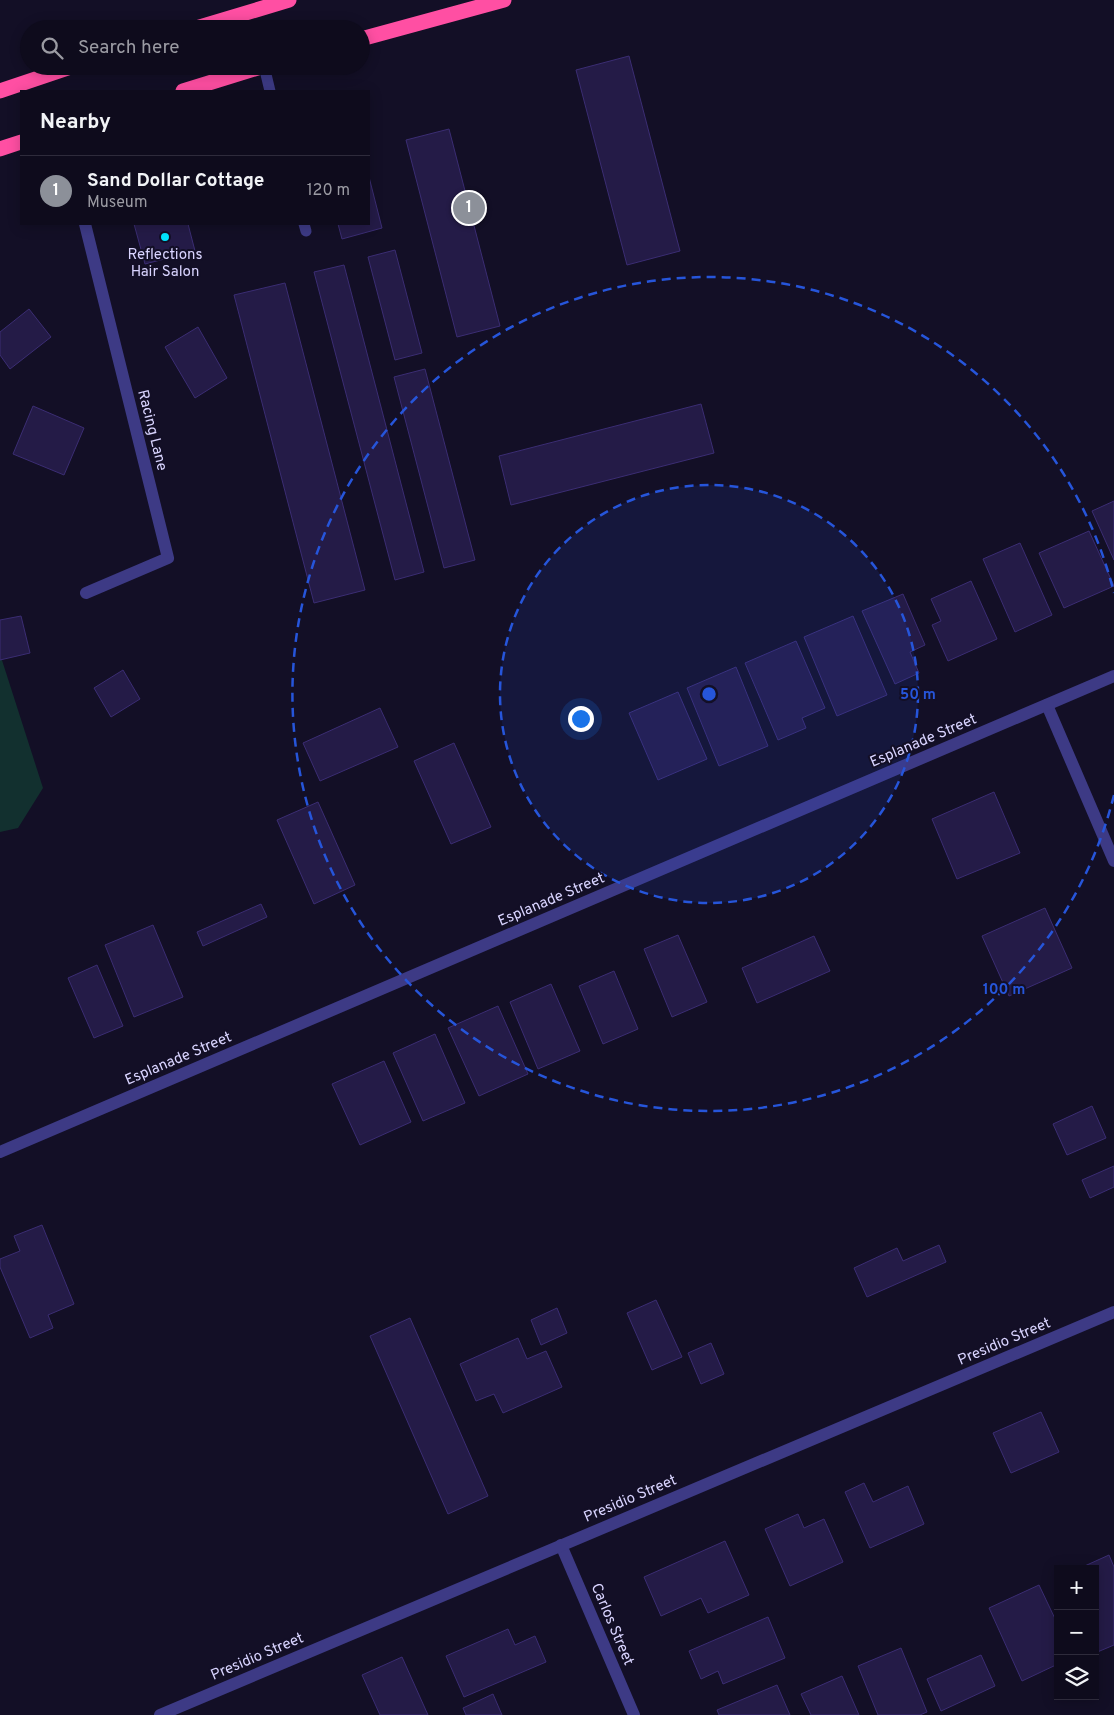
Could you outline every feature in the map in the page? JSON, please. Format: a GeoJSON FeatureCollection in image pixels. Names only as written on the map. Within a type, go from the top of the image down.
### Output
{"type":"FeatureCollection","features":[{"type":"Feature","properties":{"kind":"highway"},"geometry":{"type":"LineString","coordinates":[[215,20],[252,5],[289,0]]}},
{"type":"Feature","properties":{"kind":"highway"},"geometry":{"type":"LineString","coordinates":[[370,37],[504,0]]}},
{"type":"Feature","properties":{"kind":"highway"},"geometry":{"type":"LineString","coordinates":[[0,91],[47,75]]}},
{"type":"Feature","properties":{"kind":"highway"},"geometry":{"type":"LineString","coordinates":[[186,90],[235,75]]}},
{"type":"Feature","properties":{"kind":"highway"},"geometry":{"type":"LineString","coordinates":[[0,149],[20,142]]}},
{"type":"Feature","properties":{"kind":"street","name":"Racing Lane"},"geometry":{"type":"LineString","coordinates":[[85,225],[168,558],[86,593]]}},
{"type":"Feature","properties":{"kind":"street","name":"Esplanade Street"},"geometry":{"type":"LineString","coordinates":[[0,1152],[1114,676]]}},
{"type":"Feature","properties":{"kind":"street"},"geometry":{"type":"LineString","coordinates":[[1046,705],[1114,861]]}},
{"type":"Feature","properties":{"kind":"street","name":"Presidio Street"},"geometry":{"type":"LineString","coordinates":[[160,1715],[1114,1312]]}},
{"type":"Feature","properties":{"kind":"street","name":"Carlos Street"},"geometry":{"type":"LineString","coordinates":[[562,1545],[634,1715]]}},
{"type":"Feature","properties":{"kind":"lane"},"geometry":{"type":"LineString","coordinates":[[266,75],[270,90]]}},
{"type":"Feature","properties":{"kind":"green space"},"geometry":{"type":"Polygon","coordinates":[[[0,654],[43,788],[18,828],[0,832],[0,654]]]}},
{"type":"Feature","properties":{"kind":"building"},"geometry":{"type":"Polygon","coordinates":[[[629,56],[680,251],[627,265],[576,70],[629,56]]]}},
{"type":"Feature","properties":{"kind":"building"},"geometry":{"type":"Polygon","coordinates":[[[449,129],[500,326],[457,337],[406,140],[449,129]]]}},
{"type":"Feature","properties":{"kind":"building"},"geometry":{"type":"Polygon","coordinates":[[[370,181],[382,228],[342,239],[338,225],[370,225],[370,181]]]}},
{"type":"Feature","properties":{"kind":"building","name":"Reflections Hair Salon"},"geometry":{"type":"Polygon","coordinates":[[[134,225],[188,225],[195,251],[145,264],[134,225]]]}},
{"type":"Feature","properties":{"kind":"building"},"geometry":{"type":"Polygon","coordinates":[[[395,250],[422,353],[395,360],[368,257],[395,250]]]}},
{"type":"Feature","properties":{"kind":"building"},"geometry":{"type":"Polygon","coordinates":[[[344,265],[424,572],[395,580],[314,272],[344,265]]]}},
{"type":"Feature","properties":{"kind":"building"},"geometry":{"type":"Polygon","coordinates":[[[285,283],[365,590],[314,603],[234,295],[285,283]]]}},
{"type":"Feature","properties":{"kind":"building"},"geometry":{"type":"Polygon","coordinates":[[[29,309],[51,337],[10,369],[0,355],[0,332],[29,309]]]}},
{"type":"Feature","properties":{"kind":"building"},"geometry":{"type":"Polygon","coordinates":[[[198,327],[227,378],[195,398],[165,347],[198,327]]]}},
{"type":"Feature","properties":{"kind":"building"},"geometry":{"type":"Polygon","coordinates":[[[425,369],[475,560],[444,568],[394,377],[425,369]]]}},
{"type":"Feature","properties":{"kind":"building"},"geometry":{"type":"Polygon","coordinates":[[[701,404],[714,453],[511,505],[499,456],[701,404]]]}},
{"type":"Feature","properties":{"kind":"building"},"geometry":{"type":"Polygon","coordinates":[[[33,406],[84,428],[64,475],[13,454],[33,406]]]}},
{"type":"Feature","properties":{"kind":"building"},"geometry":{"type":"Polygon","coordinates":[[[1114,501],[1114,560],[1092,511],[1114,501]]]}},
{"type":"Feature","properties":{"kind":"building"},"geometry":{"type":"Polygon","coordinates":[[[1089,531],[1114,586],[1064,608],[1039,553],[1089,531]]]}},
{"type":"Feature","properties":{"kind":"building"},"geometry":{"type":"Polygon","coordinates":[[[1020,543],[1052,615],[1015,632],[983,559],[1020,543]]]}},
{"type":"Feature","properties":{"kind":"building"},"geometry":{"type":"Polygon","coordinates":[[[971,581],[997,639],[948,661],[932,625],[941,621],[931,599],[971,581]]]}},
{"type":"Feature","properties":{"kind":"building"},"geometry":{"type":"Polygon","coordinates":[[[903,594],[925,645],[910,652],[919,673],[895,684],[862,611],[903,594]]]}},
{"type":"Feature","properties":{"kind":"building"},"geometry":{"type":"Polygon","coordinates":[[[21,616],[30,653],[0,660],[0,620],[21,616]]]}},
{"type":"Feature","properties":{"kind":"building"},"geometry":{"type":"Polygon","coordinates":[[[853,616],[887,695],[837,716],[804,637],[853,616]]]}},
{"type":"Feature","properties":{"kind":"building"},"geometry":{"type":"Polygon","coordinates":[[[796,641],[825,708],[802,718],[806,728],[778,740],[745,663],[796,641]]]}},
{"type":"Feature","properties":{"kind":"building"},"geometry":{"type":"Polygon","coordinates":[[[736,667],[768,746],[719,766],[687,688],[736,667]]]}},
{"type":"Feature","properties":{"kind":"building"},"geometry":{"type":"Polygon","coordinates":[[[123,670],[140,699],[111,717],[94,688],[123,670]]]}},
{"type":"Feature","properties":{"kind":"building"},"geometry":{"type":"Polygon","coordinates":[[[678,692],[707,759],[658,780],[629,713],[678,692]]]}},
{"type":"Feature","properties":{"kind":"building"},"geometry":{"type":"Polygon","coordinates":[[[380,708],[398,747],[320,781],[303,743],[380,708]]]}},
{"type":"Feature","properties":{"kind":"building"},"geometry":{"type":"Polygon","coordinates":[[[454,743],[491,827],[451,844],[414,761],[454,743]]]}},
{"type":"Feature","properties":{"kind":"building"},"geometry":{"type":"Polygon","coordinates":[[[994,792],[1020,853],[957,879],[932,819],[994,792]]]}},
{"type":"Feature","properties":{"kind":"building"},"geometry":{"type":"Polygon","coordinates":[[[318,802],[355,885],[314,904],[277,820],[318,802]]]}},
{"type":"Feature","properties":{"kind":"building"},"geometry":{"type":"Polygon","coordinates":[[[261,904],[267,917],[203,946],[197,932],[261,904]]]}},
{"type":"Feature","properties":{"kind":"building"},"geometry":{"type":"Polygon","coordinates":[[[1045,908],[1072,968],[1009,996],[982,936],[1045,908]]]}},
{"type":"Feature","properties":{"kind":"building"},"geometry":{"type":"Polygon","coordinates":[[[153,925],[183,997],[134,1017],[105,945],[153,925]]]}},
{"type":"Feature","properties":{"kind":"building"},"geometry":{"type":"Polygon","coordinates":[[[678,935],[707,1002],[672,1017],[644,949],[678,935]]]}},
{"type":"Feature","properties":{"kind":"building"},"geometry":{"type":"Polygon","coordinates":[[[814,936],[830,971],[757,1003],[742,968],[814,936]]]}},
{"type":"Feature","properties":{"kind":"building"},"geometry":{"type":"Polygon","coordinates":[[[97,965],[123,1026],[94,1038],[68,978],[97,965]]]}},
{"type":"Feature","properties":{"kind":"building"},"geometry":{"type":"Polygon","coordinates":[[[614,971],[638,1029],[603,1044],[579,986],[614,971]]]}},
{"type":"Feature","properties":{"kind":"building"},"geometry":{"type":"Polygon","coordinates":[[[551,984],[580,1051],[538,1069],[510,1002],[551,984]]]}},
{"type":"Feature","properties":{"kind":"building"},"geometry":{"type":"Polygon","coordinates":[[[498,1006],[528,1074],[479,1096],[448,1028],[498,1006]]]}},
{"type":"Feature","properties":{"kind":"building"},"geometry":{"type":"Polygon","coordinates":[[[435,1034],[465,1103],[423,1121],[393,1053],[435,1034]]]}},
{"type":"Feature","properties":{"kind":"building"},"geometry":{"type":"Polygon","coordinates":[[[384,1061],[411,1122],[360,1145],[332,1084],[384,1061]]]}},
{"type":"Feature","properties":{"kind":"building"},"geometry":{"type":"Polygon","coordinates":[[[1092,1106],[1106,1138],[1067,1155],[1053,1124],[1092,1106]]]}},
{"type":"Feature","properties":{"kind":"building"},"geometry":{"type":"Polygon","coordinates":[[[1114,1166],[1114,1187],[1090,1198],[1082,1180],[1114,1166]]]}},
{"type":"Feature","properties":{"kind":"building"},"geometry":{"type":"Polygon","coordinates":[[[42,1225],[74,1304],[48,1315],[53,1328],[30,1338],[0,1267],[0,1259],[20,1251],[14,1236],[42,1225]]]}},
{"type":"Feature","properties":{"kind":"building"},"geometry":{"type":"Polygon","coordinates":[[[939,1245],[946,1262],[867,1297],[854,1268],[897,1248],[903,1261],[939,1245]]]}},
{"type":"Feature","properties":{"kind":"building"},"geometry":{"type":"Polygon","coordinates":[[[656,1300],[682,1357],[652,1370],[627,1313],[656,1300]]]}},
{"type":"Feature","properties":{"kind":"building"},"geometry":{"type":"Polygon","coordinates":[[[557,1308],[567,1333],[541,1345],[531,1320],[557,1308]]]}},
{"type":"Feature","properties":{"kind":"building"},"geometry":{"type":"Polygon","coordinates":[[[410,1318],[488,1496],[448,1514],[370,1336],[410,1318]]]}},
{"type":"Feature","properties":{"kind":"building"},"geometry":{"type":"Polygon","coordinates":[[[518,1338],[527,1359],[546,1351],[562,1387],[503,1413],[494,1394],[476,1401],[460,1364],[518,1338]]]}},
{"type":"Feature","properties":{"kind":"building"},"geometry":{"type":"Polygon","coordinates":[[[711,1343],[724,1374],[701,1384],[688,1353],[711,1343]]]}},
{"type":"Feature","properties":{"kind":"building"},"geometry":{"type":"Polygon","coordinates":[[[1041,1412],[1059,1452],[1011,1473],[993,1433],[1041,1412]]]}},
{"type":"Feature","properties":{"kind":"building"},"geometry":{"type":"Polygon","coordinates":[[[864,1483],[873,1502],[908,1486],[924,1524],[870,1548],[845,1492],[864,1483]]]}},
{"type":"Feature","properties":{"kind":"building"},"geometry":{"type":"Polygon","coordinates":[[[798,1514],[804,1528],[824,1519],[843,1562],[790,1586],[765,1529],[798,1514]]]}},
{"type":"Feature","properties":{"kind":"building"},"geometry":{"type":"Polygon","coordinates":[[[725,1541],[749,1595],[708,1613],[701,1598],[661,1616],[644,1577],[725,1541]]]}},
{"type":"Feature","properties":{"kind":"building"},"geometry":{"type":"Polygon","coordinates":[[[1109,1555],[1114,1567],[1114,1645],[1099,1651],[1099,1565],[1087,1565],[1109,1555]]]}},
{"type":"Feature","properties":{"kind":"building"},"geometry":{"type":"Polygon","coordinates":[[[1039,1585],[1054,1617],[1054,1666],[1022,1681],[989,1608],[1039,1585]]]}},
{"type":"Feature","properties":{"kind":"building"},"geometry":{"type":"Polygon","coordinates":[[[768,1617],[785,1658],[723,1684],[718,1671],[701,1679],[689,1651],[768,1617]]]}},
{"type":"Feature","properties":{"kind":"building"},"geometry":{"type":"Polygon","coordinates":[[[508,1629],[515,1645],[535,1636],[546,1662],[464,1697],[446,1656],[508,1629]]]}},
{"type":"Feature","properties":{"kind":"building"},"geometry":{"type":"Polygon","coordinates":[[[901,1648],[927,1712],[920,1715],[878,1715],[858,1666],[901,1648]]]}},
{"type":"Feature","properties":{"kind":"building"},"geometry":{"type":"Polygon","coordinates":[[[981,1655],[995,1686],[941,1711],[927,1679],[981,1655]]]}},
{"type":"Feature","properties":{"kind":"building"},"geometry":{"type":"Polygon","coordinates":[[[402,1657],[428,1715],[380,1715],[362,1675],[402,1657]]]}},
{"type":"Feature","properties":{"kind":"building"},"geometry":{"type":"Polygon","coordinates":[[[842,1676],[859,1715],[811,1715],[801,1694],[842,1676]]]}},
{"type":"Feature","properties":{"kind":"building"},"geometry":{"type":"Polygon","coordinates":[[[777,1685],[790,1715],[719,1715],[717,1710],[777,1685]]]}},
{"type":"Feature","properties":{"kind":"building"},"geometry":{"type":"Polygon","coordinates":[[[493,1694],[502,1715],[466,1715],[463,1708],[493,1694]]]}},
{"type":"Feature","properties":{"kind":"place","name":"Sand Dollar Cottage"},"geometry":{"type":"Point","coordinates":[469,208]}},
{"type":"Feature","properties":{"kind":"place","name":"Reflections Hair Salon"},"geometry":{"type":"Point","coordinates":[165,237]}}]}
